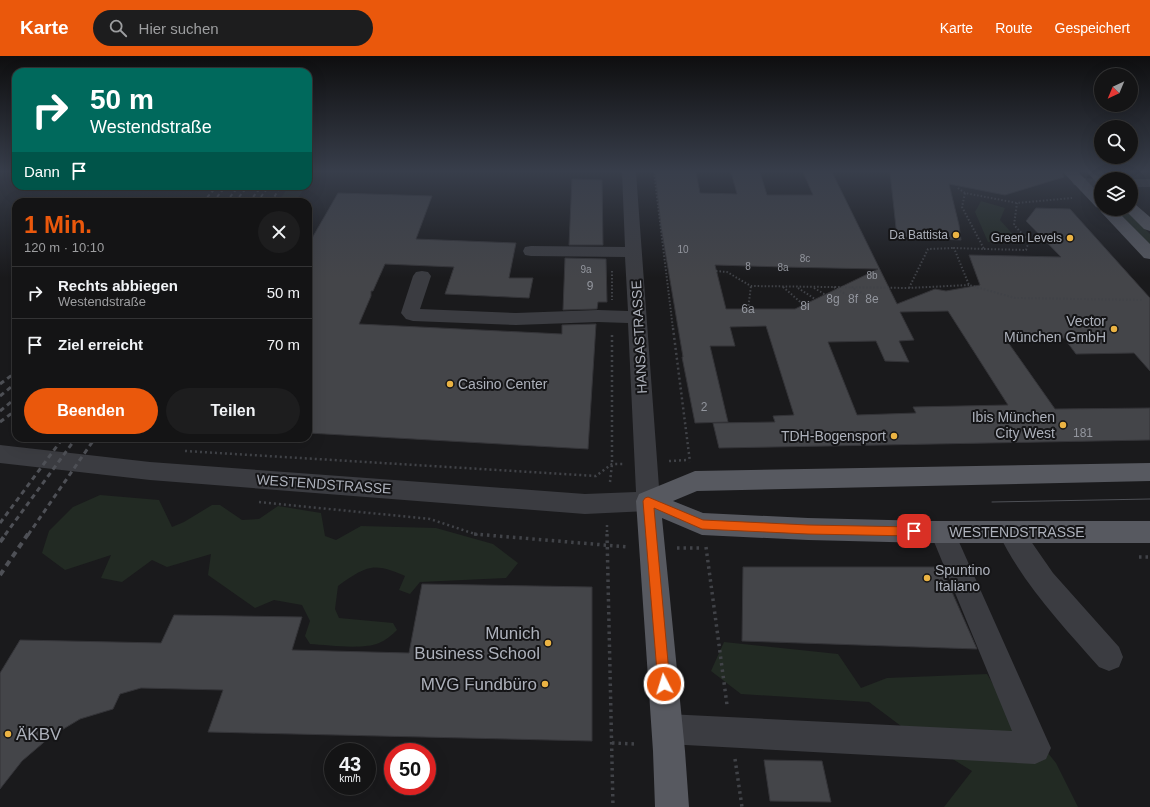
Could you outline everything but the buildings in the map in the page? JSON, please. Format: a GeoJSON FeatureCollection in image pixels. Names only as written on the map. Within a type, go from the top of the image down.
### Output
{"type":"FeatureCollection","features":[{"type":"Feature","properties":{"kind":"main road"},"geometry":{"type":"LineString","coordinates":[[1138,215],[1150,226]]}},
{"type":"Feature","properties":{"kind":"main road"},"geometry":{"type":"LineString","coordinates":[[1113,216],[1150,254]]}},
{"type":"Feature","properties":{"kind":"main road","name":"WESTENDSTRASSE"},"geometry":{"type":"LineString","coordinates":[[648,501],[695,481],[1150,472]]}},
{"type":"Feature","properties":{"kind":"main road"},"geometry":{"type":"LineString","coordinates":[[648,501],[672,807]]}},
{"type":"Feature","properties":{"kind":"main road","name":"WESTENDSTRASSE"},"geometry":{"type":"LineString","coordinates":[[648,501],[702,524],[808,529],[942,532],[1150,532]]}},
{"type":"Feature","properties":{"kind":"street","name":"HANSASTRASSE"},"geometry":{"type":"LineString","coordinates":[[631,207],[648,501]]}},
{"type":"Feature","properties":{"kind":"street"},"geometry":{"type":"LineString","coordinates":[[531,251],[634,252]]}},
{"type":"Feature","properties":{"kind":"street"},"geometry":{"type":"LineString","coordinates":[[422,276],[410,311],[413,315],[516,319],[605,316],[638,317]]}},
{"type":"Feature","properties":{"kind":"street","name":"WESTENDSTRASSE"},"geometry":{"type":"LineString","coordinates":[[0,454],[150,471],[570,503],[607,504],[648,501]]}},
{"type":"Feature","properties":{"kind":"street"},"geometry":{"type":"LineString","coordinates":[[667,729],[1035,748],[942,532]]}},
{"type":"Feature","properties":{"kind":"street"},"geometry":{"type":"LineString","coordinates":[[1010,532],[1023,555],[1039,576],[1109,657]]}},
{"type":"Feature","properties":{"kind":"path"},"geometry":{"type":"LineString","coordinates":[[659,207],[690,460],[695,481]]}},
{"type":"Feature","properties":{"kind":"path"},"geometry":{"type":"LineString","coordinates":[[962,207],[984,250]]}},
{"type":"Feature","properties":{"kind":"path"},"geometry":{"type":"LineString","coordinates":[[909,288],[928,249],[954,248],[1026,250],[1029,241],[1014,225],[1016,207]]}},
{"type":"Feature","properties":{"kind":"path"},"geometry":{"type":"LineString","coordinates":[[954,248],[969,285]]}},
{"type":"Feature","properties":{"kind":"path"},"geometry":{"type":"LineString","coordinates":[[716,271],[727,272],[751,286],[783,286],[798,288],[909,288],[969,285],[1015,298],[1143,300]]}},
{"type":"Feature","properties":{"kind":"path"},"geometry":{"type":"LineString","coordinates":[[748,309],[751,286]]}},
{"type":"Feature","properties":{"kind":"path"},"geometry":{"type":"LineString","coordinates":[[783,286],[805,306]]}},
{"type":"Feature","properties":{"kind":"path"},"geometry":{"type":"LineString","coordinates":[[833,287],[853,299]]}},
{"type":"Feature","properties":{"kind":"path"},"geometry":{"type":"LineString","coordinates":[[850,287],[872,299]]}},
{"type":"Feature","properties":{"kind":"path"},"geometry":{"type":"LineString","coordinates":[[798,288],[815,299]]}},
{"type":"Feature","properties":{"kind":"path"},"geometry":{"type":"LineString","coordinates":[[814,288],[833,299]]}},
{"type":"Feature","properties":{"kind":"path"},"geometry":{"type":"LineString","coordinates":[[178,450],[596,476],[612,464]]}},
{"type":"Feature","properties":{"kind":"path"},"geometry":{"type":"LineString","coordinates":[[256,502],[430,519],[477,535],[606,546],[613,807]]}},
{"type":"Feature","properties":{"kind":"path"},"geometry":{"type":"LineString","coordinates":[[706,548],[742,807]]}},
{"type":"Feature","properties":{"kind":"path"},"geometry":{"type":"LineString","coordinates":[[612,743],[636,744]]}},
{"type":"Feature","properties":{"kind":"shaded area"},"geometry":{"type":"Polygon","coordinates":[[[978,207],[1005,208],[1000,220],[1018,240],[988,242],[975,212],[978,207]]]}},
{"type":"Feature","properties":{"kind":"shaded area"},"geometry":{"type":"Polygon","coordinates":[[[1117,216],[1132,216],[1150,234],[1150,250],[1117,216]]]}},
{"type":"Feature","properties":{"kind":"shaded area"},"geometry":{"type":"Polygon","coordinates":[[[100,495],[159,500],[172,527],[184,522],[212,505],[220,505],[242,520],[259,519],[278,506],[321,513],[325,536],[336,540],[361,526],[436,528],[493,544],[518,563],[506,578],[420,582],[410,594],[399,590],[405,576],[380,568],[363,570],[338,586],[335,609],[339,618],[393,623],[397,630],[391,636],[372,645],[345,646],[310,644],[305,636],[310,621],[302,605],[274,600],[255,608],[208,575],[211,554],[167,567],[152,560],[122,582],[101,578],[111,555],[65,570],[42,553],[49,531],[73,507],[100,495]]]}},
{"type":"Feature","properties":{"kind":"shaded area"},"geometry":{"type":"Polygon","coordinates":[[[724,642],[838,654],[861,688],[887,678],[987,674],[996,689],[1056,763],[1078,807],[944,807],[972,771],[909,732],[869,702],[741,694],[711,671],[724,642]]]}},
{"type":"Feature","properties":{"kind":"tram line"},"geometry":{"type":"LineString","coordinates":[[992,502],[1150,499]]}},
{"type":"Feature","properties":{"kind":"railway"},"geometry":{"type":"LineString","coordinates":[[0,384],[12,375]]}},
{"type":"Feature","properties":{"kind":"railway"},"geometry":{"type":"LineString","coordinates":[[0,396],[12,386]]}},
{"type":"Feature","properties":{"kind":"railway"},"geometry":{"type":"LineString","coordinates":[[0,411],[12,401]]}},
{"type":"Feature","properties":{"kind":"railway"},"geometry":{"type":"LineString","coordinates":[[0,422],[12,413]]}},
{"type":"Feature","properties":{"kind":"railway"},"geometry":{"type":"LineString","coordinates":[[0,523],[60,442]]}},
{"type":"Feature","properties":{"kind":"railway"},"geometry":{"type":"LineString","coordinates":[[5,535],[73,442]]}},
{"type":"Feature","properties":{"kind":"railway"},"geometry":{"type":"LineString","coordinates":[[28,535],[92,442]]}},
{"type":"Feature","properties":{"kind":"railway"},"geometry":{"type":"LineString","coordinates":[[0,542],[6,534]]}},
{"type":"Feature","properties":{"kind":"railway"},"geometry":{"type":"LineString","coordinates":[[0,575],[28,534]]}},
{"type":"Feature","properties":{"kind":"place","name":"Da Battista"},"geometry":{"type":"Point","coordinates":[956,235]}},
{"type":"Feature","properties":{"kind":"place","name":"Green Levels"},"geometry":{"type":"Point","coordinates":[1070,238]}},
{"type":"Feature","properties":{"kind":"place","name":"Vector München GmbH"},"geometry":{"type":"Point","coordinates":[1114,329]}},
{"type":"Feature","properties":{"kind":"place","name":"Casino Center"},"geometry":{"type":"Point","coordinates":[450,384]}},
{"type":"Feature","properties":{"kind":"place","name":"Ibis München City West"},"geometry":{"type":"Point","coordinates":[1063,425]}},
{"type":"Feature","properties":{"kind":"place","name":"TDH-Bogensport"},"geometry":{"type":"Point","coordinates":[894,436]}},
{"type":"Feature","properties":{"kind":"place","name":"Spuntino Italiano"},"geometry":{"type":"Point","coordinates":[927,578]}},
{"type":"Feature","properties":{"kind":"place","name":"Munich Business School"},"geometry":{"type":"Point","coordinates":[548,643]}},
{"type":"Feature","properties":{"kind":"place","name":"MVG Fundbüro"},"geometry":{"type":"Point","coordinates":[545,684]}},
{"type":"Feature","properties":{"kind":"place","name":"ÄKBV"},"geometry":{"type":"Point","coordinates":[8,734]}},
{"type":"Feature","properties":{"kind":"route"},"geometry":{"type":"LineString","coordinates":[[664,684],[648,501],[702,524],[808,529],[914,531]]}}]}
